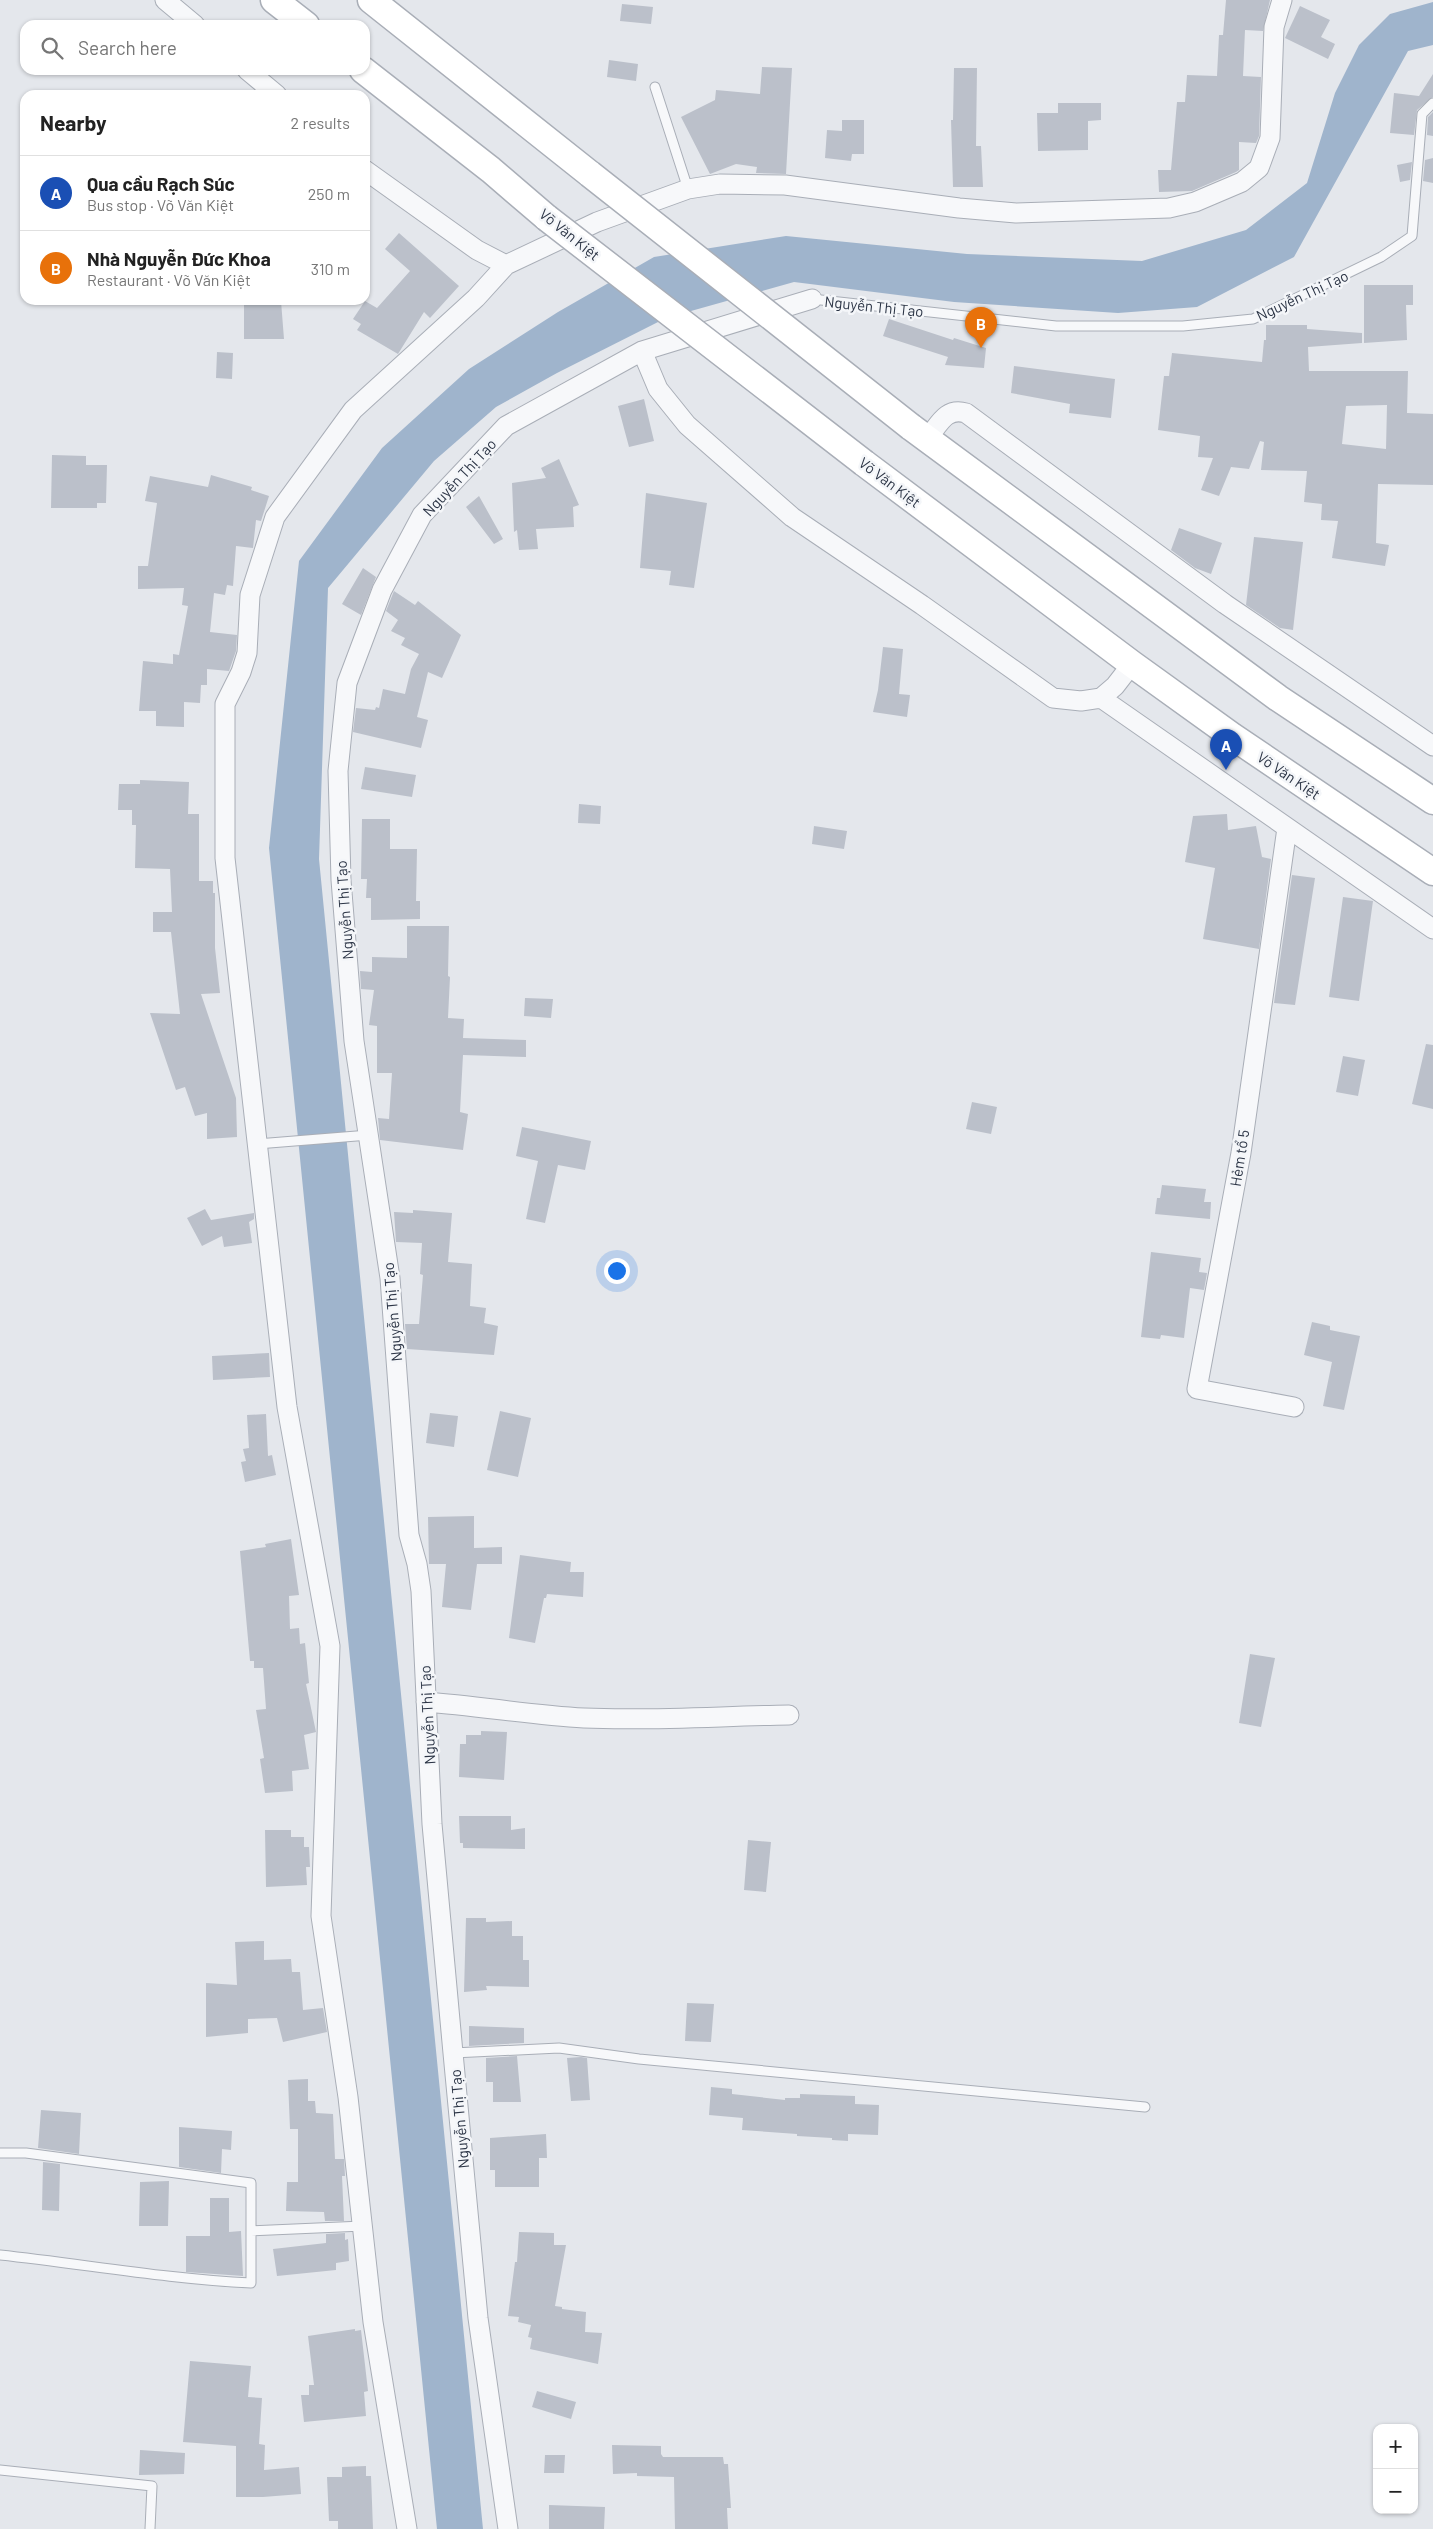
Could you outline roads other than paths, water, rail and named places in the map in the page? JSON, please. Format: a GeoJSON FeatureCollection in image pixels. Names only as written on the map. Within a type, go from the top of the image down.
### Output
{"type":"FeatureCollection","features":[{"type":"Feature","properties":{"kind":"main road"},"geometry":{"type":"LineString","coordinates":[[274,0],[300,20]]}},
{"type":"Feature","properties":{"kind":"main road"},"geometry":{"type":"LineString","coordinates":[[371,0],[919,433],[1278,698],[1433,801]]}},
{"type":"Feature","properties":{"kind":"main road","name":"Võ Văn Kiệt"},"geometry":{"type":"LineString","coordinates":[[369,75],[491,170],[547,218],[864,463],[1132,664],[1232,736],[1433,872]]}},
{"type":"Feature","properties":{"kind":"street"},"geometry":{"type":"LineString","coordinates":[[165,0],[189,20]]}},
{"type":"Feature","properties":{"kind":"street"},"geometry":{"type":"LineString","coordinates":[[407,2529],[373,2322],[348,2097],[321,1916],[330,1646],[287,1407],[225,858],[225,704],[241,672],[247,653],[250,595],[275,518],[353,410],[476,298],[506,265],[597,222],[688,189],[720,184],[785,185],[959,208],[1016,213],[1169,208],[1195,202],[1242,182],[1259,168],[1266,154],[1270,138],[1274,27],[1282,0]]}},
{"type":"Feature","properties":{"kind":"street"},"geometry":{"type":"LineString","coordinates":[[253,75],[271,90]]}},
{"type":"Feature","properties":{"kind":"street"},"geometry":{"type":"LineString","coordinates":[[370,174],[478,250],[506,265]]}},
{"type":"Feature","properties":{"kind":"street","name":"Nguyễn Thị Tạo"},"geometry":{"type":"LineString","coordinates":[[508,2529],[478,2318],[453,2053],[432,1824],[421,1591],[417,1564],[409,1535],[390,1278],[354,1040],[341,880],[338,771],[347,683],[382,590],[422,515],[506,426],[642,351],[812,299]]}},
{"type":"Feature","properties":{"kind":"street"},"geometry":{"type":"LineString","coordinates":[[642,351],[658,389],[687,425],[792,518],[922,605],[1053,698],[1081,701],[1101,698],[1115,686],[1132,664]]}},
{"type":"Feature","properties":{"kind":"street"},"geometry":{"type":"LineString","coordinates":[[919,433],[949,412],[956,410],[966,413],[1225,604],[1433,746]]}},
{"type":"Feature","properties":{"kind":"street"},"geometry":{"type":"LineString","coordinates":[[1101,698],[1433,929]]}},
{"type":"Feature","properties":{"kind":"street","name":"Hẻm tổ 5"},"geometry":{"type":"LineString","coordinates":[[1287,828],[1241,1153],[1197,1389],[1294,1407]]}},
{"type":"Feature","properties":{"kind":"street"},"geometry":{"type":"LineString","coordinates":[[426,1702],[485,1706],[528,1714],[586,1718],[789,1715]]}},
{"type":"Feature","properties":{"kind":"lane"},"geometry":{"type":"LineString","coordinates":[[655,88],[688,189]]}},
{"type":"Feature","properties":{"kind":"lane","name":"Nguyễn Thị Tạo"},"geometry":{"type":"LineString","coordinates":[[812,299],[1056,326],[1183,326],[1253,319],[1381,258],[1412,236],[1422,114],[1433,103]]}},
{"type":"Feature","properties":{"kind":"lane"},"geometry":{"type":"LineString","coordinates":[[258,1144],[368,1135]]}},
{"type":"Feature","properties":{"kind":"lane"},"geometry":{"type":"LineString","coordinates":[[453,2053],[559,2048],[639,2059],[1145,2107]]}},
{"type":"Feature","properties":{"kind":"lane"},"geometry":{"type":"LineString","coordinates":[[0,2153],[26,2153],[251,2183],[251,2283],[207,2281],[82,2263],[0,2256]]}},
{"type":"Feature","properties":{"kind":"lane"},"geometry":{"type":"LineString","coordinates":[[251,2231],[363,2226]]}},
{"type":"Feature","properties":{"kind":"lane"},"geometry":{"type":"LineString","coordinates":[[0,2470],[152,2486],[150,2529]]}},
{"type":"Feature","properties":{"kind":"water"},"geometry":{"type":"Polygon","coordinates":[[[1433,2],[1433,45],[1408,51],[1294,257],[1197,307],[1118,313],[954,302],[794,282],[666,318],[557,373],[496,407],[434,461],[328,588],[319,859],[483,2529],[437,2529],[269,848],[299,561],[382,448],[469,369],[558,312],[654,257],[786,236],[967,254],[1142,261],[1246,230],[1307,183],[1335,93],[1359,45],[1390,14],[1433,2]]]}},
{"type":"Feature","properties":{"kind":"place","name":"Nhà Nguyễn Đức Khoa"},"geometry":{"type":"Point","coordinates":[981,348]}},
{"type":"Feature","properties":{"kind":"place","name":"Qua cầu Rạch Súc"},"geometry":{"type":"Point","coordinates":[1226,770]}}]}
